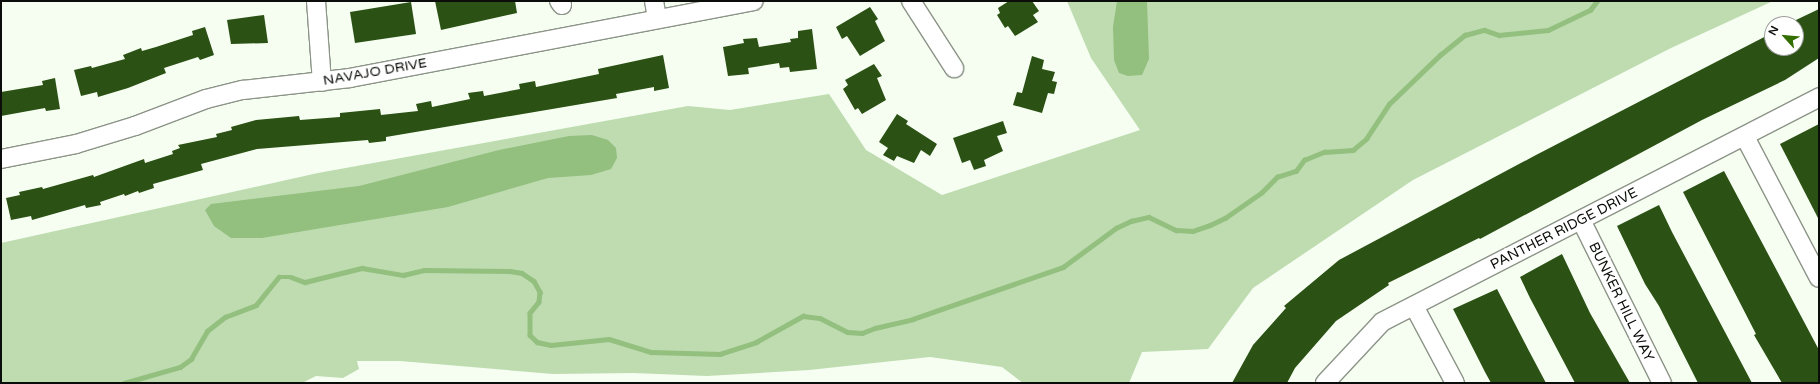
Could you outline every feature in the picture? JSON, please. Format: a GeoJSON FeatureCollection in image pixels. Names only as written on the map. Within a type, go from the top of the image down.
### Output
{"type":"FeatureCollection","features":[{"type":"Feature","properties":{"kind":"street"},"geometry":{"type":"LineString","coordinates":[[316,1],[322,82]]}},
{"type":"Feature","properties":{"kind":"street","name":"NAVAJO DRIVE"},"geometry":{"type":"LineString","coordinates":[[1,159],[76,144],[135,126],[206,99],[243,90],[322,82],[655,10],[754,1]]}},
{"type":"Feature","properties":{"kind":"street"},"geometry":{"type":"LineString","coordinates":[[911,1],[954,68]]}},
{"type":"Feature","properties":{"kind":"street","name":"PANTHER RIDGE DRIVE"},"geometry":{"type":"LineString","coordinates":[[1326,383],[1382,322],[1744,137],[1819,97]]}},
{"type":"Feature","properties":{"kind":"street"},"geometry":{"type":"LineString","coordinates":[[1744,137],[1819,278]]}},
{"type":"Feature","properties":{"kind":"street","name":"BUNKER HILL WAY"},"geometry":{"type":"LineString","coordinates":[[1581,220],[1662,383]]}},
{"type":"Feature","properties":{"kind":"street"},"geometry":{"type":"LineString","coordinates":[[1414,306],[1455,383]]}},
{"type":"Feature","properties":{"kind":"shaded area"},"geometry":{"type":"Polygon","coordinates":[[[1067,1],[1773,1],[1671,48],[1413,180],[1253,288],[1208,349],[1142,352],[1129,383],[1023,383],[1002,367],[930,357],[809,370],[707,376],[633,373],[553,374],[400,361],[357,361],[359,369],[343,378],[316,376],[302,383],[1,383],[1,243],[318,173],[688,106],[730,110],[829,94],[866,150],[942,195],[1140,130],[1091,58],[1067,1]]]}},
{"type":"Feature","properties":{"kind":"shaded area"},"geometry":{"type":"Polygon","coordinates":[[[1117,1],[1147,1],[1149,59],[1142,75],[1128,76],[1119,73],[1114,60],[1113,27],[1117,1]]]}},
{"type":"Feature","properties":{"kind":"shaded area"},"geometry":{"type":"Polygon","coordinates":[[[592,135],[608,140],[616,148],[617,158],[611,169],[591,175],[548,178],[448,207],[262,238],[231,238],[214,226],[205,210],[211,204],[359,186],[499,150],[569,136],[592,135]]]}},
{"type":"Feature","properties":{"kind":"building"},"geometry":{"type":"Polygon","coordinates":[[[435,1],[515,1],[517,13],[441,30],[435,1]]]}},
{"type":"Feature","properties":{"kind":"building"},"geometry":{"type":"Polygon","coordinates":[[[1009,1],[1032,1],[1039,11],[1033,15],[1038,22],[1015,36],[1008,26],[1005,28],[997,15],[1000,13],[998,8],[1009,1]]]}},
{"type":"Feature","properties":{"kind":"building"},"geometry":{"type":"Polygon","coordinates":[[[411,2],[416,34],[355,43],[350,12],[411,2]]]}},
{"type":"Feature","properties":{"kind":"building"},"geometry":{"type":"Polygon","coordinates":[[[870,7],[878,19],[875,21],[885,41],[860,56],[847,36],[842,39],[836,27],[870,7]]]}},
{"type":"Feature","properties":{"kind":"building"},"geometry":{"type":"Polygon","coordinates":[[[1819,9],[1819,58],[1785,80],[1702,120],[1480,239],[1479,238],[1388,283],[1389,285],[1336,321],[1295,368],[1287,383],[1232,383],[1253,345],[1286,308],[1284,306],[1339,260],[1536,155],[1764,37],[1764,56],[1804,56],[1804,16],[1819,9]]]}},
{"type":"Feature","properties":{"kind":"building"},"geometry":{"type":"Polygon","coordinates":[[[264,15],[268,43],[231,44],[227,20],[264,15]]]}},
{"type":"Feature","properties":{"kind":"building"},"geometry":{"type":"Polygon","coordinates":[[[205,27],[214,55],[200,60],[198,57],[164,68],[166,73],[128,88],[98,97],[97,92],[81,96],[74,70],[91,66],[92,68],[125,59],[123,55],[141,48],[142,51],[193,35],[192,31],[205,27]]]}},
{"type":"Feature","properties":{"kind":"building"},"geometry":{"type":"Polygon","coordinates":[[[812,29],[817,69],[790,72],[789,67],[780,68],[779,63],[748,68],[749,74],[728,76],[723,47],[744,43],[743,39],[757,38],[759,47],[791,42],[790,39],[798,38],[798,31],[812,29]]]}},
{"type":"Feature","properties":{"kind":"building"},"geometry":{"type":"Polygon","coordinates":[[[663,55],[669,88],[654,91],[654,87],[616,94],[617,98],[386,137],[386,141],[369,143],[368,140],[257,149],[201,164],[203,170],[153,184],[154,188],[139,193],[138,191],[125,196],[124,194],[100,202],[101,205],[86,208],[85,205],[32,220],[31,216],[11,220],[6,198],[20,195],[19,192],[42,187],[43,189],[93,175],[94,177],[144,159],[145,163],[173,154],[172,151],[180,148],[178,145],[217,137],[216,134],[232,130],[231,127],[256,120],[299,116],[300,120],[340,117],[340,113],[380,109],[381,115],[418,111],[416,104],[431,101],[432,107],[470,99],[468,93],[483,91],[484,96],[520,89],[519,84],[535,81],[536,87],[599,74],[598,69],[663,55]]]}},
{"type":"Feature","properties":{"kind":"building"},"geometry":{"type":"Polygon","coordinates":[[[1032,56],[1044,60],[1042,69],[1055,72],[1052,81],[1057,82],[1054,94],[1048,93],[1042,113],[1013,105],[1017,92],[1022,93],[1032,56]]]}},
{"type":"Feature","properties":{"kind":"building"},"geometry":{"type":"Polygon","coordinates":[[[874,64],[882,76],[877,78],[886,100],[862,114],[858,108],[855,110],[843,89],[848,85],[845,80],[874,64]]]}},
{"type":"Feature","properties":{"kind":"building"},"geometry":{"type":"Polygon","coordinates":[[[55,78],[60,109],[46,111],[45,108],[1,116],[1,92],[43,85],[42,81],[55,78]]]}},
{"type":"Feature","properties":{"kind":"building"},"geometry":{"type":"Polygon","coordinates":[[[897,114],[908,121],[906,124],[937,144],[930,156],[921,150],[914,163],[897,156],[894,161],[883,155],[888,148],[879,142],[897,114]]]}},
{"type":"Feature","properties":{"kind":"building"},"geometry":{"type":"Polygon","coordinates":[[[1003,121],[1007,133],[997,136],[1003,151],[984,160],[986,166],[974,170],[970,160],[962,163],[953,138],[1003,121]]]}},
{"type":"Feature","properties":{"kind":"building"},"geometry":{"type":"Polygon","coordinates":[[[1819,124],[1819,220],[1780,144],[1819,124]]]}},
{"type":"Feature","properties":{"kind":"building"},"geometry":{"type":"Polygon","coordinates":[[[1724,171],[1819,350],[1819,383],[1782,383],[1754,335],[1756,334],[1683,192],[1724,171]]]}},
{"type":"Feature","properties":{"kind":"building"},"geometry":{"type":"Polygon","coordinates":[[[1659,205],[1752,383],[1698,383],[1659,306],[1645,284],[1617,226],[1659,205]]]}},
{"type":"Feature","properties":{"kind":"building"},"geometry":{"type":"Polygon","coordinates":[[[1562,254],[1590,313],[1630,383],[1575,383],[1530,298],[1520,277],[1562,254]]]}},
{"type":"Feature","properties":{"kind":"building"},"geometry":{"type":"Polygon","coordinates":[[[1497,289],[1546,383],[1491,383],[1485,372],[1453,309],[1497,289]]]}},
{"type":"Feature","properties":{"kind":"waterway"},"geometry":{"type":"LineString","coordinates":[[124,383],[180,367],[191,359],[207,331],[225,317],[256,305],[279,277],[291,277],[305,282],[362,268],[403,275],[424,270],[510,271],[522,273],[534,281],[540,292],[539,302],[530,313],[530,335],[537,342],[551,345],[609,339],[651,352],[720,354],[756,342],[803,316],[820,318],[847,332],[862,333],[875,328],[913,319],[1063,267],[1116,228],[1131,221],[1149,217],[1176,230],[1193,231],[1210,225],[1225,218],[1261,193],[1277,177],[1296,171],[1304,160],[1324,152],[1353,150],[1366,139],[1389,104],[1440,55],[1465,35],[1484,30],[1499,35],[1548,30],[1590,10],[1597,1]]}}]}
